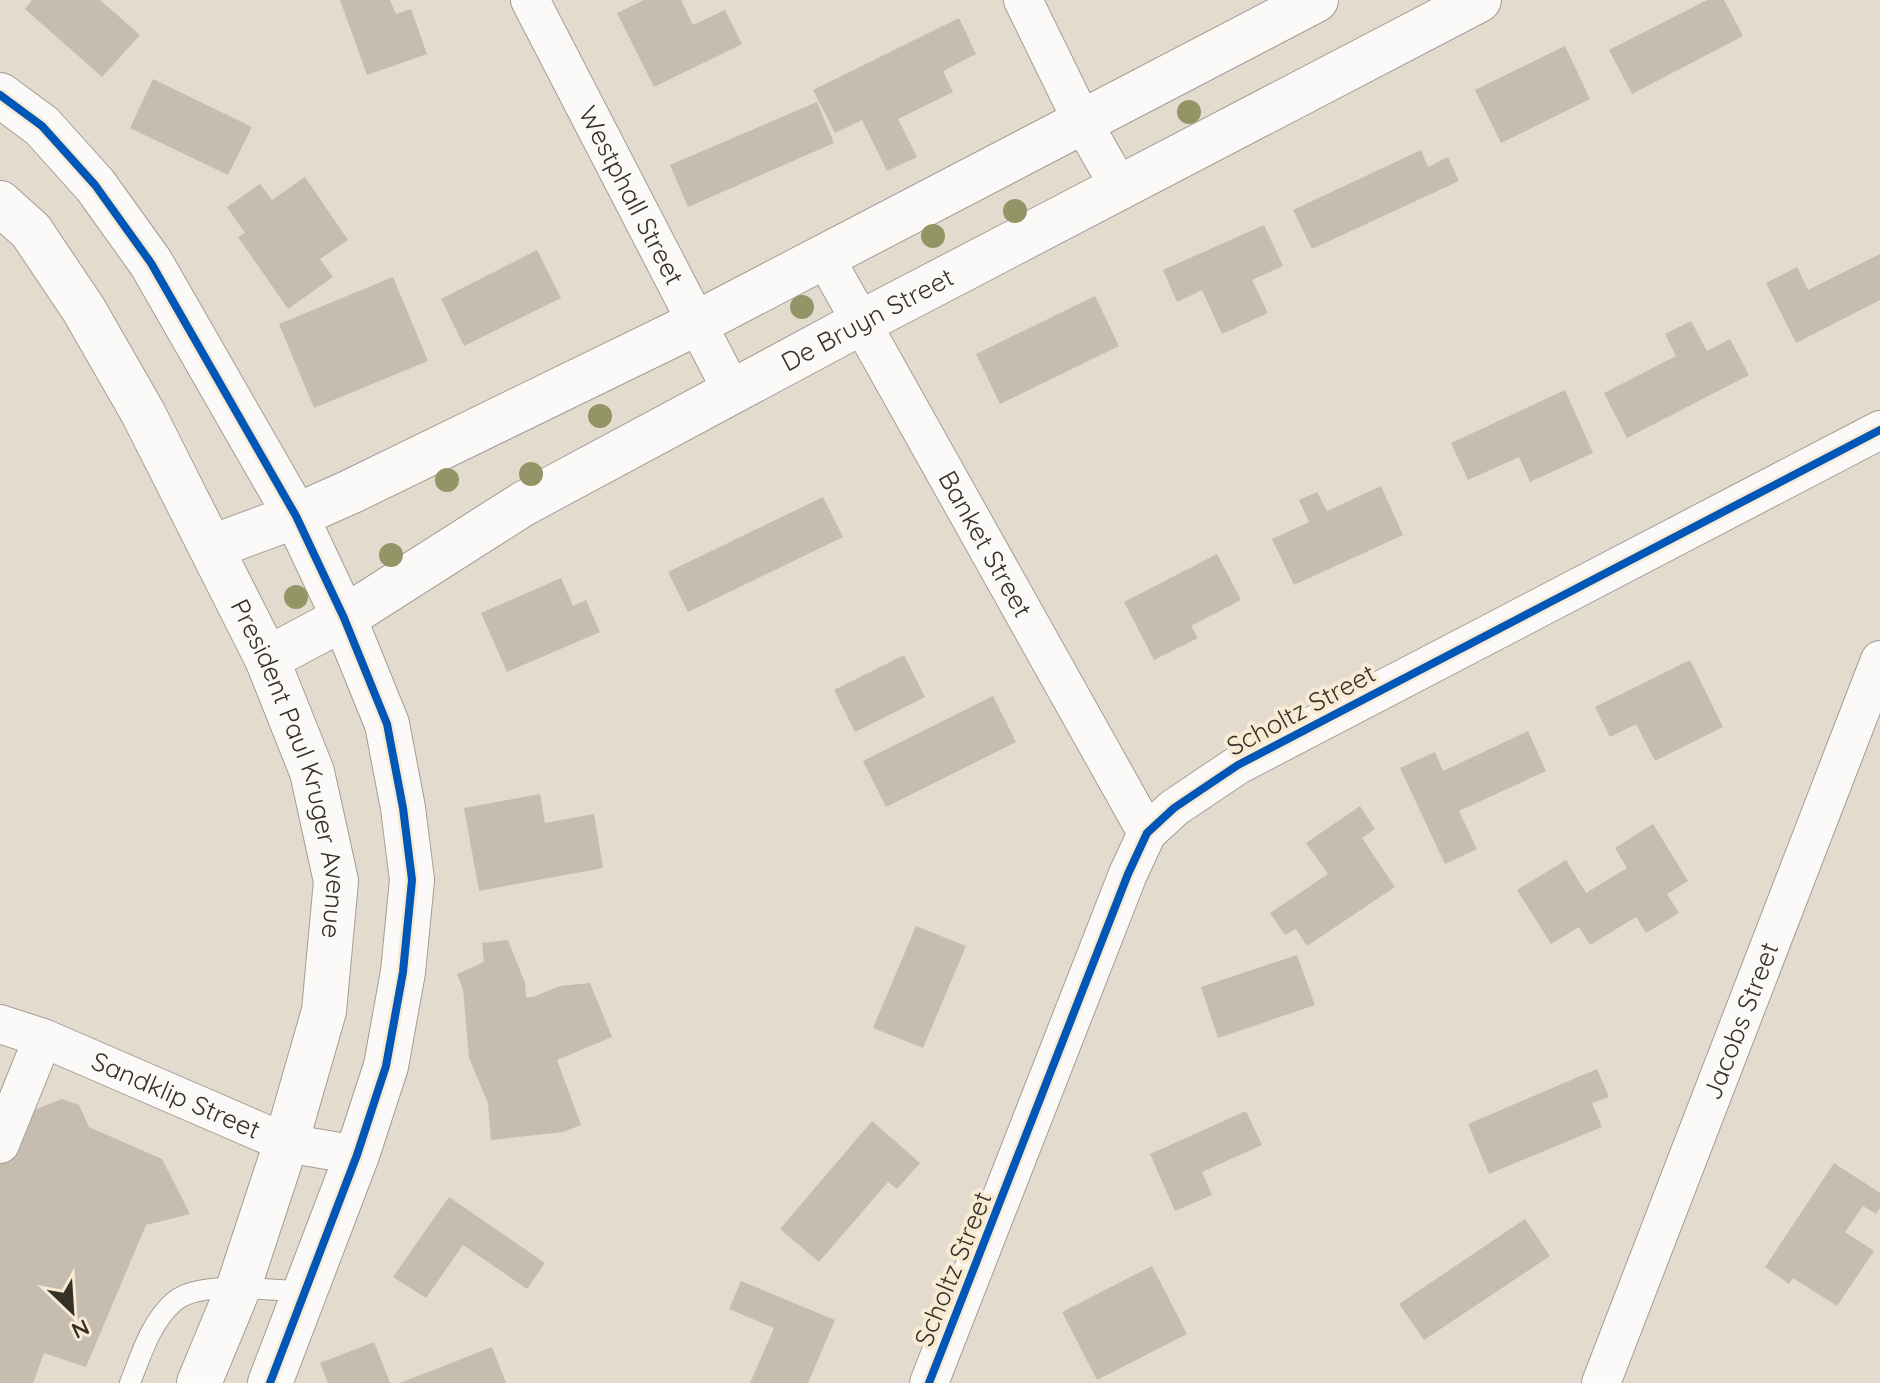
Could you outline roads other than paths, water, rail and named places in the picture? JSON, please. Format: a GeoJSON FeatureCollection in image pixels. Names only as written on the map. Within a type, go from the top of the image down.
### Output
{"type":"FeatureCollection","features":[{"type":"Feature","properties":{"kind":"street","name":"Westphall Street"},"geometry":{"type":"LineString","coordinates":[[530,0],[732,391]]}},
{"type":"Feature","properties":{"kind":"street"},"geometry":{"type":"LineString","coordinates":[[1023,0],[1083,123],[1120,188]]}},
{"type":"Feature","properties":{"kind":"street"},"geometry":{"type":"LineString","coordinates":[[212,547],[296,516],[447,446],[697,323],[1316,0]]}},
{"type":"Feature","properties":{"kind":"street","name":"De Bruyn Street"},"geometry":{"type":"LineString","coordinates":[[267,659],[344,618],[523,504],[862,322],[1479,0]]}},
{"type":"Feature","properties":{"kind":"street"},"geometry":{"type":"LineString","coordinates":[[0,95],[42,126],[84,173],[143,252],[296,516],[344,618],[387,724],[403,808],[412,880],[403,972],[386,1066],[357,1155],[270,1383]]}},
{"type":"Feature","properties":{"kind":"street","name":"President Paul Kruger Avenue"},"geometry":{"type":"LineString","coordinates":[[0,203],[31,231],[84,310],[143,413],[212,547],[267,659],[312,772],[336,881],[324,1011],[286,1143],[238,1289],[199,1383]]}},
{"type":"Feature","properties":{"kind":"street","name":"Banket Street"},"geometry":{"type":"LineString","coordinates":[[824,256],[1147,833]]}},
{"type":"Feature","properties":{"kind":"street","name":"Scholtz Street"},"geometry":{"type":"LineString","coordinates":[[929,1383],[1128,874],[1147,833],[1174,808],[1238,765],[1880,430]]}},
{"type":"Feature","properties":{"kind":"street","name":"Jacobs Street"},"geometry":{"type":"LineString","coordinates":[[1601,1383],[1880,660]]}},
{"type":"Feature","properties":{"kind":"street","name":"Sandklip Street"},"geometry":{"type":"LineString","coordinates":[[0,1024],[43,1038],[286,1143],[357,1155]]}},
{"type":"Feature","properties":{"kind":"street"},"geometry":{"type":"LineString","coordinates":[[0,1144],[43,1038]]}},
{"type":"Feature","properties":{"kind":"lane"},"geometry":{"type":"LineString","coordinates":[[130,1383],[153,1329],[176,1300],[194,1292],[238,1289],[305,1292]]}}]}
